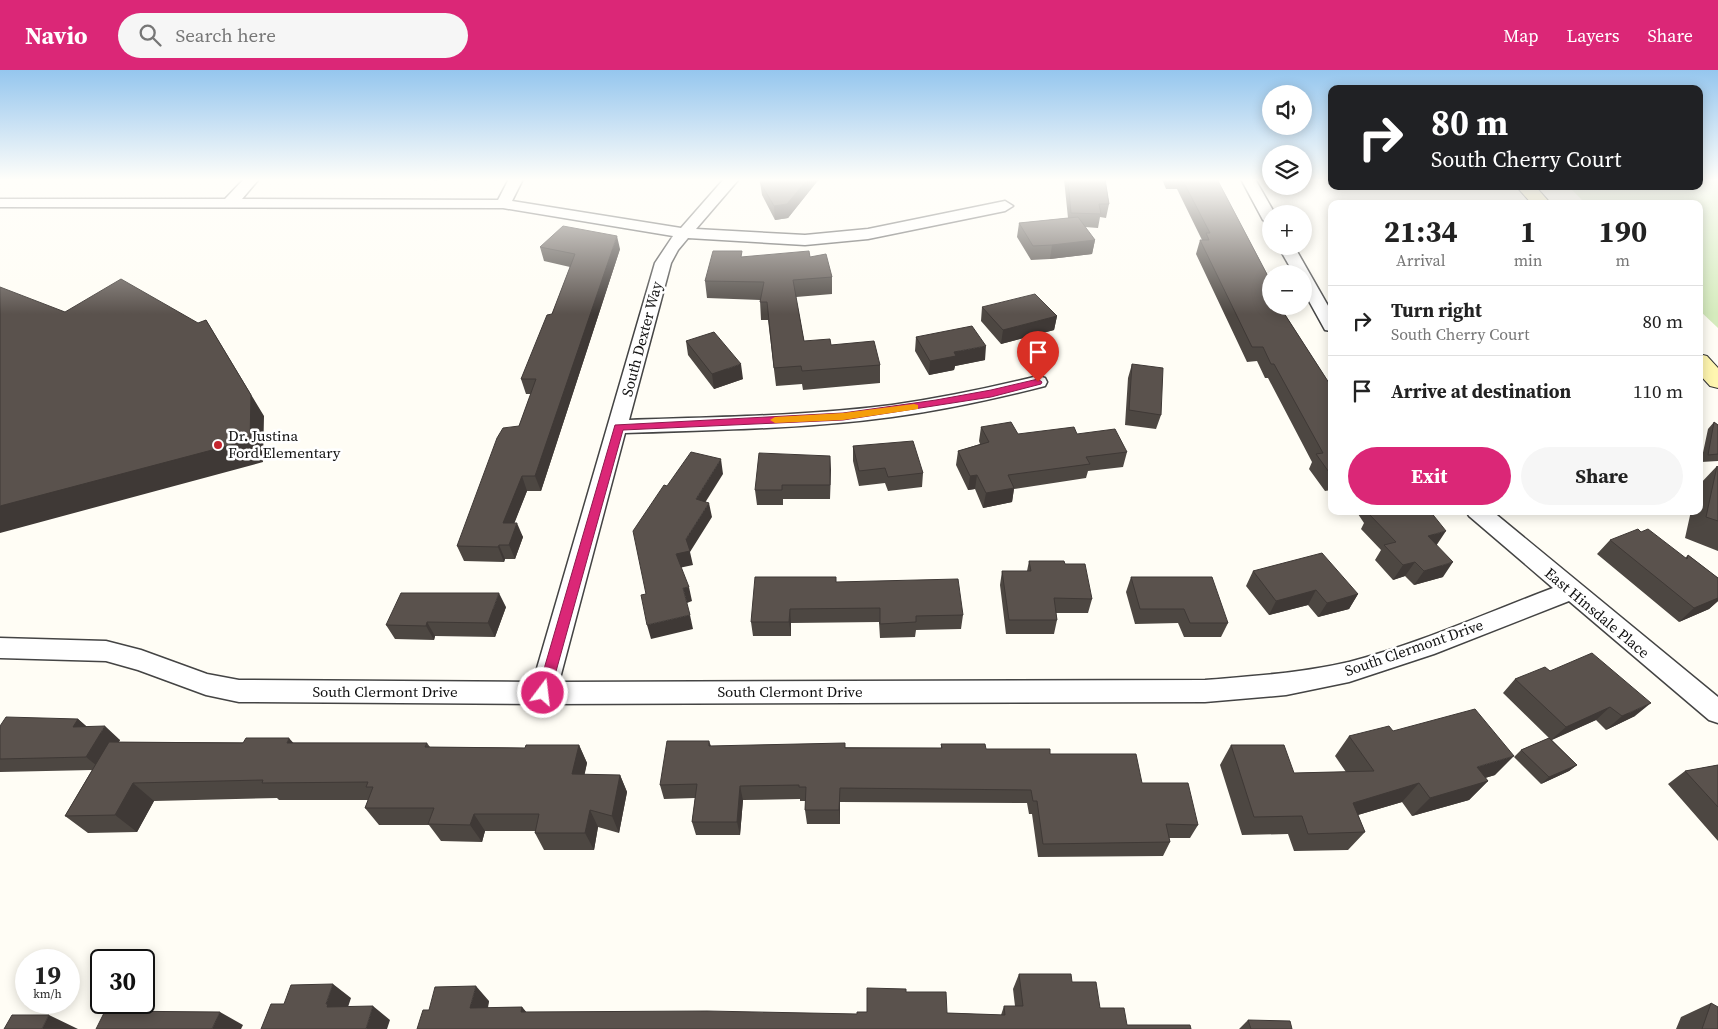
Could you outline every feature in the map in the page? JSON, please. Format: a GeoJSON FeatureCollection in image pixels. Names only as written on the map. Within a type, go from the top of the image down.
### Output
{"type":"FeatureCollection","features":[{"type":"Feature","properties":{"kind":"main road"},"geometry":{"type":"LineString","coordinates":[[1703,365],[1718,381]]}},
{"type":"Feature","properties":{"kind":"street"},"geometry":{"type":"LineString","coordinates":[[629,224],[684,233],[750,238],[835,238],[868,234],[918,224]]}},
{"type":"Feature","properties":{"kind":"street","name":"South Dexter Way"},"geometry":{"type":"LineString","coordinates":[[543,693],[619,427],[663,263],[672,248],[692,224]]}},
{"type":"Feature","properties":{"kind":"street"},"geometry":{"type":"LineString","coordinates":[[1312,281],[1328,286]]}},
{"type":"Feature","properties":{"kind":"street"},"geometry":{"type":"LineString","coordinates":[[1312,292],[1328,321]]}},
{"type":"Feature","properties":{"kind":"street"},"geometry":{"type":"LineString","coordinates":[[619,427],[843,416],[991,394],[1038,382]]}},
{"type":"Feature","properties":{"kind":"street","name":"East Hinsdale Place"},"geometry":{"type":"LineString","coordinates":[[1482,515],[1570,591],[1718,712]]}},
{"type":"Feature","properties":{"kind":"street","name":"South Clermont Drive"},"geometry":{"type":"LineString","coordinates":[[0,648],[106,651],[141,660],[206,684],[239,690],[543,693],[1205,691],[1286,684],[1350,672],[1425,647],[1570,591]]}},
{"type":"Feature","properties":{"kind":"green space"},"geometry":{"type":"Polygon","coordinates":[[[1703,224],[1718,224],[1718,328],[1703,314],[1703,224]]]}},
{"type":"Feature","properties":{"kind":"building"},"geometry":{"type":"Polygon","coordinates":[[[1019,224],[1083,224],[1095,240],[1052,245],[1033,246],[1019,224]]]}},
{"type":"Feature","properties":{"kind":"building"},"geometry":{"type":"Polygon","coordinates":[[[1205,224],[1240,224],[1262,265],[1262,315],[1285,315],[1328,381],[1328,471],[1316,454],[1323,453],[1274,364],[1271,364],[1263,347],[1252,347],[1200,240],[1209,240],[1206,233],[1210,233],[1205,224]]]}},
{"type":"Feature","properties":{"kind":"building"},"geometry":{"type":"Polygon","coordinates":[[[563,226],[617,236],[535,476],[522,476],[503,523],[517,523],[509,545],[499,545],[498,547],[457,546],[497,438],[503,428],[519,426],[536,379],[521,379],[547,315],[552,314],[575,254],[540,247],[563,226]]]}},
{"type":"Feature","properties":{"kind":"building"},"geometry":{"type":"Polygon","coordinates":[[[713,251],[742,251],[741,257],[809,251],[810,257],[826,254],[832,277],[793,280],[804,341],[830,339],[831,345],[874,341],[880,365],[802,371],[801,366],[774,368],[767,302],[760,302],[764,282],[705,281],[713,251]]]}},
{"type":"Feature","properties":{"kind":"building"},"geometry":{"type":"Polygon","coordinates":[[[121,279],[198,323],[206,320],[251,395],[250,440],[0,506],[0,287],[65,312],[121,279]]]}},
{"type":"Feature","properties":{"kind":"building"},"geometry":{"type":"Polygon","coordinates":[[[1035,294],[1057,316],[1003,330],[982,307],[1035,294]]]}},
{"type":"Feature","properties":{"kind":"building"},"geometry":{"type":"Polygon","coordinates":[[[972,326],[986,346],[954,352],[956,356],[930,361],[916,337],[972,326]]]}},
{"type":"Feature","properties":{"kind":"building"},"geometry":{"type":"Polygon","coordinates":[[[714,332],[741,364],[712,374],[686,341],[714,332]]]}},
{"type":"Feature","properties":{"kind":"building"},"geometry":{"type":"Polygon","coordinates":[[[1132,364],[1163,368],[1161,415],[1129,410],[1132,364]]]}},
{"type":"Feature","properties":{"kind":"building"},"geometry":{"type":"Polygon","coordinates":[[[1011,422],[1018,434],[1074,427],[1077,434],[1115,429],[1127,452],[1086,457],[1090,464],[1008,475],[1014,488],[986,493],[977,475],[970,476],[958,451],[989,442],[981,427],[1011,422]]]}},
{"type":"Feature","properties":{"kind":"building"},"geometry":{"type":"Polygon","coordinates":[[[1714,422],[1718,425],[1718,454],[1708,455],[1714,422]]]}},
{"type":"Feature","properties":{"kind":"building"},"geometry":{"type":"Polygon","coordinates":[[[913,441],[923,473],[888,477],[885,468],[859,471],[853,446],[913,441]]]}},
{"type":"Feature","properties":{"kind":"building"},"geometry":{"type":"Polygon","coordinates":[[[691,452],[721,459],[696,499],[709,503],[686,539],[690,551],[676,554],[689,587],[683,588],[690,615],[647,625],[641,595],[646,594],[633,531],[664,485],[667,486],[691,452]]]}},
{"type":"Feature","properties":{"kind":"building"},"geometry":{"type":"Polygon","coordinates":[[[759,453],[830,456],[830,485],[782,485],[782,490],[755,490],[759,453]]]}},
{"type":"Feature","properties":{"kind":"building"},"geometry":{"type":"Polygon","coordinates":[[[1718,467],[1718,521],[1706,517],[1718,467]]]}},
{"type":"Feature","properties":{"kind":"building"},"geometry":{"type":"Polygon","coordinates":[[[1370,515],[1433,515],[1446,531],[1428,536],[1453,562],[1424,571],[1415,562],[1403,565],[1384,545],[1396,542],[1370,515]]]}},
{"type":"Feature","properties":{"kind":"building"},"geometry":{"type":"Polygon","coordinates":[[[1638,529],[1641,532],[1648,529],[1687,559],[1688,555],[1718,578],[1718,598],[1694,608],[1610,540],[1638,529]]]}},
{"type":"Feature","properties":{"kind":"building"},"geometry":{"type":"Polygon","coordinates":[[[1322,553],[1358,594],[1327,603],[1316,590],[1276,601],[1253,571],[1322,553]]]}},
{"type":"Feature","properties":{"kind":"building"},"geometry":{"type":"Polygon","coordinates":[[[1029,561],[1064,561],[1065,564],[1085,564],[1092,599],[1054,598],[1057,620],[1009,620],[1002,571],[1031,571],[1029,561]]]}},
{"type":"Feature","properties":{"kind":"building"},"geometry":{"type":"Polygon","coordinates":[[[755,577],[836,577],[836,582],[958,579],[963,615],[916,616],[916,622],[880,624],[880,608],[790,609],[789,622],[751,622],[755,577]]]}},
{"type":"Feature","properties":{"kind":"building"},"geometry":{"type":"Polygon","coordinates":[[[1131,577],[1212,577],[1228,623],[1190,623],[1184,609],[1140,609],[1131,577]]]}},
{"type":"Feature","properties":{"kind":"building"},"geometry":{"type":"Polygon","coordinates":[[[401,593],[499,593],[488,623],[427,622],[426,626],[386,625],[401,593]]]}},
{"type":"Feature","properties":{"kind":"building"},"geometry":{"type":"Polygon","coordinates":[[[1592,653],[1651,703],[1622,716],[1610,707],[1566,727],[1515,679],[1545,667],[1550,671],[1592,653]]]}},
{"type":"Feature","properties":{"kind":"building"},"geometry":{"type":"Polygon","coordinates":[[[1475,709],[1514,756],[1477,767],[1488,781],[1430,798],[1419,783],[1353,803],[1365,832],[1308,834],[1302,816],[1254,817],[1231,745],[1284,745],[1294,773],[1374,771],[1349,736],[1389,726],[1393,731],[1475,709]]]}},
{"type":"Feature","properties":{"kind":"building"},"geometry":{"type":"Polygon","coordinates":[[[6,717],[78,719],[73,727],[105,726],[86,757],[0,759],[0,726],[6,717]]]}},
{"type":"Feature","properties":{"kind":"building"},"geometry":{"type":"Polygon","coordinates":[[[246,738],[289,738],[287,743],[427,743],[425,747],[525,748],[526,745],[579,745],[572,774],[620,775],[612,816],[590,810],[585,833],[535,833],[539,814],[474,814],[470,825],[428,824],[434,808],[365,808],[373,787],[366,787],[368,782],[262,783],[263,780],[133,783],[115,815],[65,816],[109,742],[243,743],[246,738]]]}},
{"type":"Feature","properties":{"kind":"building"},"geometry":{"type":"Polygon","coordinates":[[[1549,738],[1577,765],[1549,777],[1521,750],[1549,738]]]}},
{"type":"Feature","properties":{"kind":"building"},"geometry":{"type":"Polygon","coordinates":[[[667,741],[709,741],[709,746],[845,743],[845,748],[942,748],[941,744],[985,744],[986,749],[1050,749],[1050,754],[1136,754],[1142,783],[1188,783],[1198,825],[1166,824],[1170,842],[1043,844],[1037,801],[1033,801],[1031,790],[840,788],[839,810],[805,810],[806,787],[799,787],[799,785],[740,786],[737,822],[692,822],[697,784],[660,785],[667,741]]]}},
{"type":"Feature","properties":{"kind":"building"},"geometry":{"type":"Polygon","coordinates":[[[1718,765],[1718,807],[1685,771],[1718,765]]]}},
{"type":"Feature","properties":{"kind":"building"},"geometry":{"type":"Polygon","coordinates":[[[1019,974],[1071,974],[1072,982],[1096,982],[1100,1008],[1124,1008],[1127,1025],[1190,1025],[1191,1029],[417,1029],[423,1010],[429,1010],[435,987],[476,986],[470,1008],[522,1007],[521,1012],[707,1011],[857,1014],[857,1012],[867,1012],[867,988],[906,989],[906,992],[946,992],[947,1013],[1005,1015],[1004,1006],[1023,1006],[1019,974]]]}},
{"type":"Feature","properties":{"kind":"building"},"geometry":{"type":"Polygon","coordinates":[[[333,984],[326,1004],[328,1004],[327,1007],[373,1006],[366,1029],[261,1029],[271,1004],[284,1004],[291,985],[333,984]]]}},
{"type":"Feature","properties":{"kind":"building"},"geometry":{"type":"Polygon","coordinates":[[[1711,1003],[1718,1007],[1718,1029],[1702,1029],[1711,1003]]]}},
{"type":"Feature","properties":{"kind":"building"},"geometry":{"type":"Polygon","coordinates":[[[155,1011],[220,1012],[212,1029],[96,1029],[104,1014],[155,1014],[155,1011]]]}},
{"type":"Feature","properties":{"kind":"building"},"geometry":{"type":"Polygon","coordinates":[[[12,1015],[49,1015],[42,1029],[4,1029],[12,1015]]]}},
{"type":"Feature","properties":{"kind":"building"},"geometry":{"type":"Polygon","coordinates":[[[1248,1020],[1290,1021],[1292,1029],[1251,1029],[1248,1020]]]}},
{"type":"Feature","properties":{"kind":"slow traffic"},"geometry":{"type":"LineString","coordinates":[[775,420],[843,416],[914,407]]}},
{"type":"Feature","properties":{"kind":"place","name":"Dr. Justina Ford Elementary"},"geometry":{"type":"Point","coordinates":[218,445]}},
{"type":"Feature","properties":{"kind":"route"},"geometry":{"type":"LineString","coordinates":[[543,693],[619,427],[843,416],[898,410],[991,394],[1038,382]]}}]}
